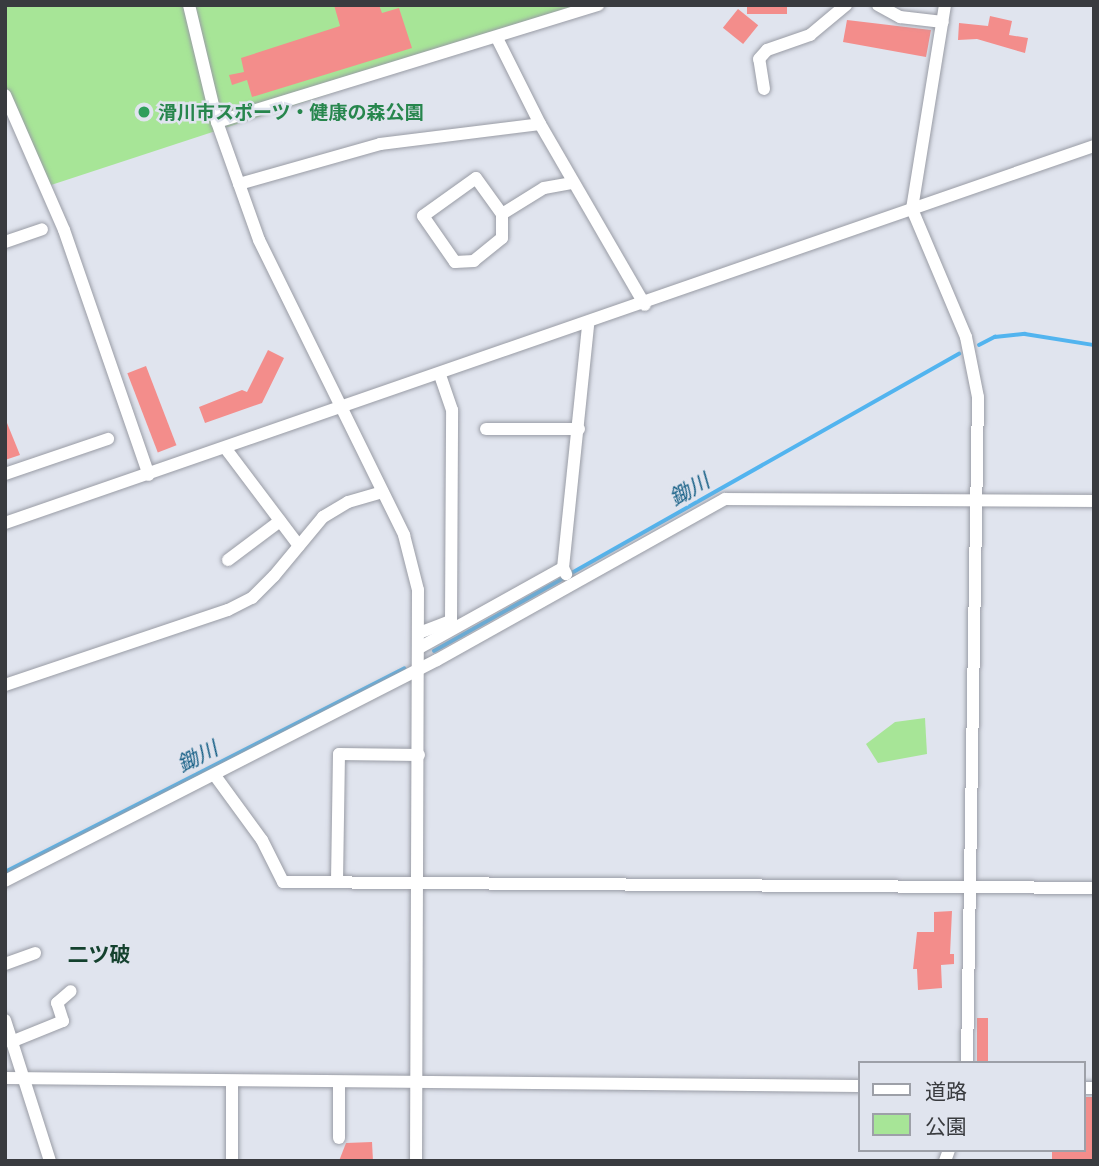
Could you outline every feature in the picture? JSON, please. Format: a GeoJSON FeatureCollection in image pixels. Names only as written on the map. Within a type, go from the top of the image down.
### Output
{"type":"FeatureCollection","features":[{"type":"Feature","properties":{"kind":"street"},"geometry":{"type":"LineString","coordinates":[[189,5],[217,122],[259,240],[404,535],[418,590],[420,668],[416,1161]]}},
{"type":"Feature","properties":{"kind":"street"},"geometry":{"type":"LineString","coordinates":[[217,122],[598,5]]}},
{"type":"Feature","properties":{"kind":"street"},"geometry":{"type":"LineString","coordinates":[[764,89],[759,59],[767,50],[810,35],[846,5]]}},
{"type":"Feature","properties":{"kind":"street"},"geometry":{"type":"LineString","coordinates":[[878,5],[900,17],[943,22]]}},
{"type":"Feature","properties":{"kind":"street"},"geometry":{"type":"LineString","coordinates":[[945,5],[912,209],[953,304],[975,374],[972,886],[967,1061]]}},
{"type":"Feature","properties":{"kind":"street"},"geometry":{"type":"LineString","coordinates":[[497,38],[540,124],[645,305]]}},
{"type":"Feature","properties":{"kind":"street"},"geometry":{"type":"LineString","coordinates":[[5,94],[64,230],[149,475]]}},
{"type":"Feature","properties":{"kind":"street"},"geometry":{"type":"LineString","coordinates":[[239,184],[380,144],[540,124]]}},
{"type":"Feature","properties":{"kind":"street"},"geometry":{"type":"LineString","coordinates":[[5,523],[588,325],[1094,146]]}},
{"type":"Feature","properties":{"kind":"street"},"geometry":{"type":"LineString","coordinates":[[476,178],[502,214],[502,238],[474,261],[455,262],[423,216],[476,178]]}},
{"type":"Feature","properties":{"kind":"street"},"geometry":{"type":"LineString","coordinates":[[502,214],[544,188],[573,183]]}},
{"type":"Feature","properties":{"kind":"street"},"geometry":{"type":"LineString","coordinates":[[5,242],[42,229]]}},
{"type":"Feature","properties":{"kind":"street"},"geometry":{"type":"LineString","coordinates":[[567,577],[588,325]]}},
{"type":"Feature","properties":{"kind":"street"},"geometry":{"type":"LineString","coordinates":[[419,634],[451,621],[452,410],[440,375]]}},
{"type":"Feature","properties":{"kind":"street"},"geometry":{"type":"LineString","coordinates":[[486,429],[579,429]]}},
{"type":"Feature","properties":{"kind":"street"},"geometry":{"type":"LineString","coordinates":[[5,474],[108,439]]}},
{"type":"Feature","properties":{"kind":"street"},"geometry":{"type":"LineString","coordinates":[[226,449],[299,546]]}},
{"type":"Feature","properties":{"kind":"street"},"geometry":{"type":"LineString","coordinates":[[5,685],[228,610],[252,598],[323,517],[348,502],[383,492]]}},
{"type":"Feature","properties":{"kind":"street"},"geometry":{"type":"LineString","coordinates":[[419,648],[725,499],[1094,501]]}},
{"type":"Feature","properties":{"kind":"street"},"geometry":{"type":"LineString","coordinates":[[228,559],[280,521]]}},
{"type":"Feature","properties":{"kind":"street"},"geometry":{"type":"LineString","coordinates":[[5,881],[216,777],[420,668],[567,577]]}},
{"type":"Feature","properties":{"kind":"street"},"geometry":{"type":"LineString","coordinates":[[337,881],[339,754],[419,755]]}},
{"type":"Feature","properties":{"kind":"street"},"geometry":{"type":"LineString","coordinates":[[216,777],[262,840],[283,881],[419,880],[1094,888]]}},
{"type":"Feature","properties":{"kind":"street"},"geometry":{"type":"LineString","coordinates":[[5,964],[35,953]]}},
{"type":"Feature","properties":{"kind":"street"},"geometry":{"type":"LineString","coordinates":[[12,1042],[63,1021],[57,1003],[71,991]]}},
{"type":"Feature","properties":{"kind":"street"},"geometry":{"type":"LineString","coordinates":[[5,1020],[50,1161]]}},
{"type":"Feature","properties":{"kind":"street"},"geometry":{"type":"LineString","coordinates":[[5,1078],[417,1084],[858,1086]]}},
{"type":"Feature","properties":{"kind":"street"},"geometry":{"type":"LineString","coordinates":[[232,1082],[232,1161]]}},
{"type":"Feature","properties":{"kind":"street"},"geometry":{"type":"LineString","coordinates":[[339,1083],[339,1138]]}},
{"type":"Feature","properties":{"kind":"green space","name":"滑川市スポーツ・健康の森公園"},"geometry":{"type":"Polygon","coordinates":[[[5,5],[600,5],[45,187],[5,88],[5,5]]]}},
{"type":"Feature","properties":{"kind":"green space"},"geometry":{"type":"Polygon","coordinates":[[[925,718],[927,754],[878,763],[866,744],[895,722],[925,718]]]}},
{"type":"Feature","properties":{"kind":"building"},"geometry":{"type":"Polygon","coordinates":[[[334,5],[379,5],[382,13],[399,8],[412,48],[252,97],[247,80],[232,85],[229,75],[244,72],[241,58],[340,26],[334,5]]]}},
{"type":"Feature","properties":{"kind":"building"},"geometry":{"type":"Polygon","coordinates":[[[747,5],[787,5],[787,14],[747,14],[747,5]]]}},
{"type":"Feature","properties":{"kind":"building"},"geometry":{"type":"Polygon","coordinates":[[[738,9],[758,25],[743,44],[723,28],[738,9]]]}},
{"type":"Feature","properties":{"kind":"building"},"geometry":{"type":"Polygon","coordinates":[[[990,16],[1012,21],[1009,35],[1028,38],[1025,53],[977,39],[958,40],[959,23],[988,26],[990,16]]]}},
{"type":"Feature","properties":{"kind":"building"},"geometry":{"type":"Polygon","coordinates":[[[847,20],[931,30],[926,57],[843,42],[847,20]]]}},
{"type":"Feature","properties":{"kind":"building"},"geometry":{"type":"Polygon","coordinates":[[[268,350],[284,358],[262,403],[205,423],[199,407],[242,390],[247,392],[268,350]]]}},
{"type":"Feature","properties":{"kind":"building"},"geometry":{"type":"Polygon","coordinates":[[[146,366],[176,445],[158,453],[127,373],[146,366]]]}},
{"type":"Feature","properties":{"kind":"building"},"geometry":{"type":"Polygon","coordinates":[[[5,418],[20,455],[5,460],[5,418]]]}},
{"type":"Feature","properties":{"kind":"building"},"geometry":{"type":"Polygon","coordinates":[[[952,911],[950,954],[954,954],[954,964],[941,965],[942,988],[918,990],[917,969],[913,969],[917,932],[934,932],[934,912],[952,911]]]}},
{"type":"Feature","properties":{"kind":"building"},"geometry":{"type":"Polygon","coordinates":[[[977,1018],[988,1018],[988,1061],[977,1061],[977,1018]]]}},
{"type":"Feature","properties":{"kind":"building"},"geometry":{"type":"Polygon","coordinates":[[[1085,1097],[1094,1097],[1094,1161],[1052,1161],[1052,1152],[1085,1152],[1085,1097]]]}},
{"type":"Feature","properties":{"kind":"building"},"geometry":{"type":"Polygon","coordinates":[[[372,1142],[373,1161],[339,1161],[346,1143],[372,1142]]]}},
{"type":"Feature","properties":{"kind":"waterway","name":"鋤川"},"geometry":{"type":"LineString","coordinates":[[979,345],[995,337],[1025,334],[1094,345]]}},
{"type":"Feature","properties":{"kind":"waterway","name":"鋤川"},"geometry":{"type":"LineString","coordinates":[[570,574],[959,354]]}},
{"type":"Feature","properties":{"kind":"waterway","name":"鋤川"},"geometry":{"type":"LineString","coordinates":[[434,651],[564,578]]}},
{"type":"Feature","properties":{"kind":"waterway","name":"鋤川"},"geometry":{"type":"LineString","coordinates":[[5,872],[404,669]]}},
{"type":"Feature","properties":{"kind":"place","name":"滑川市スポーツ・健康の森公園"},"geometry":{"type":"Point","coordinates":[144,112]}},
{"type":"Feature","properties":{"kind":"district","name":"二ツ破"},"geometry":{"type":"Point","coordinates":[99,954]}}]}
